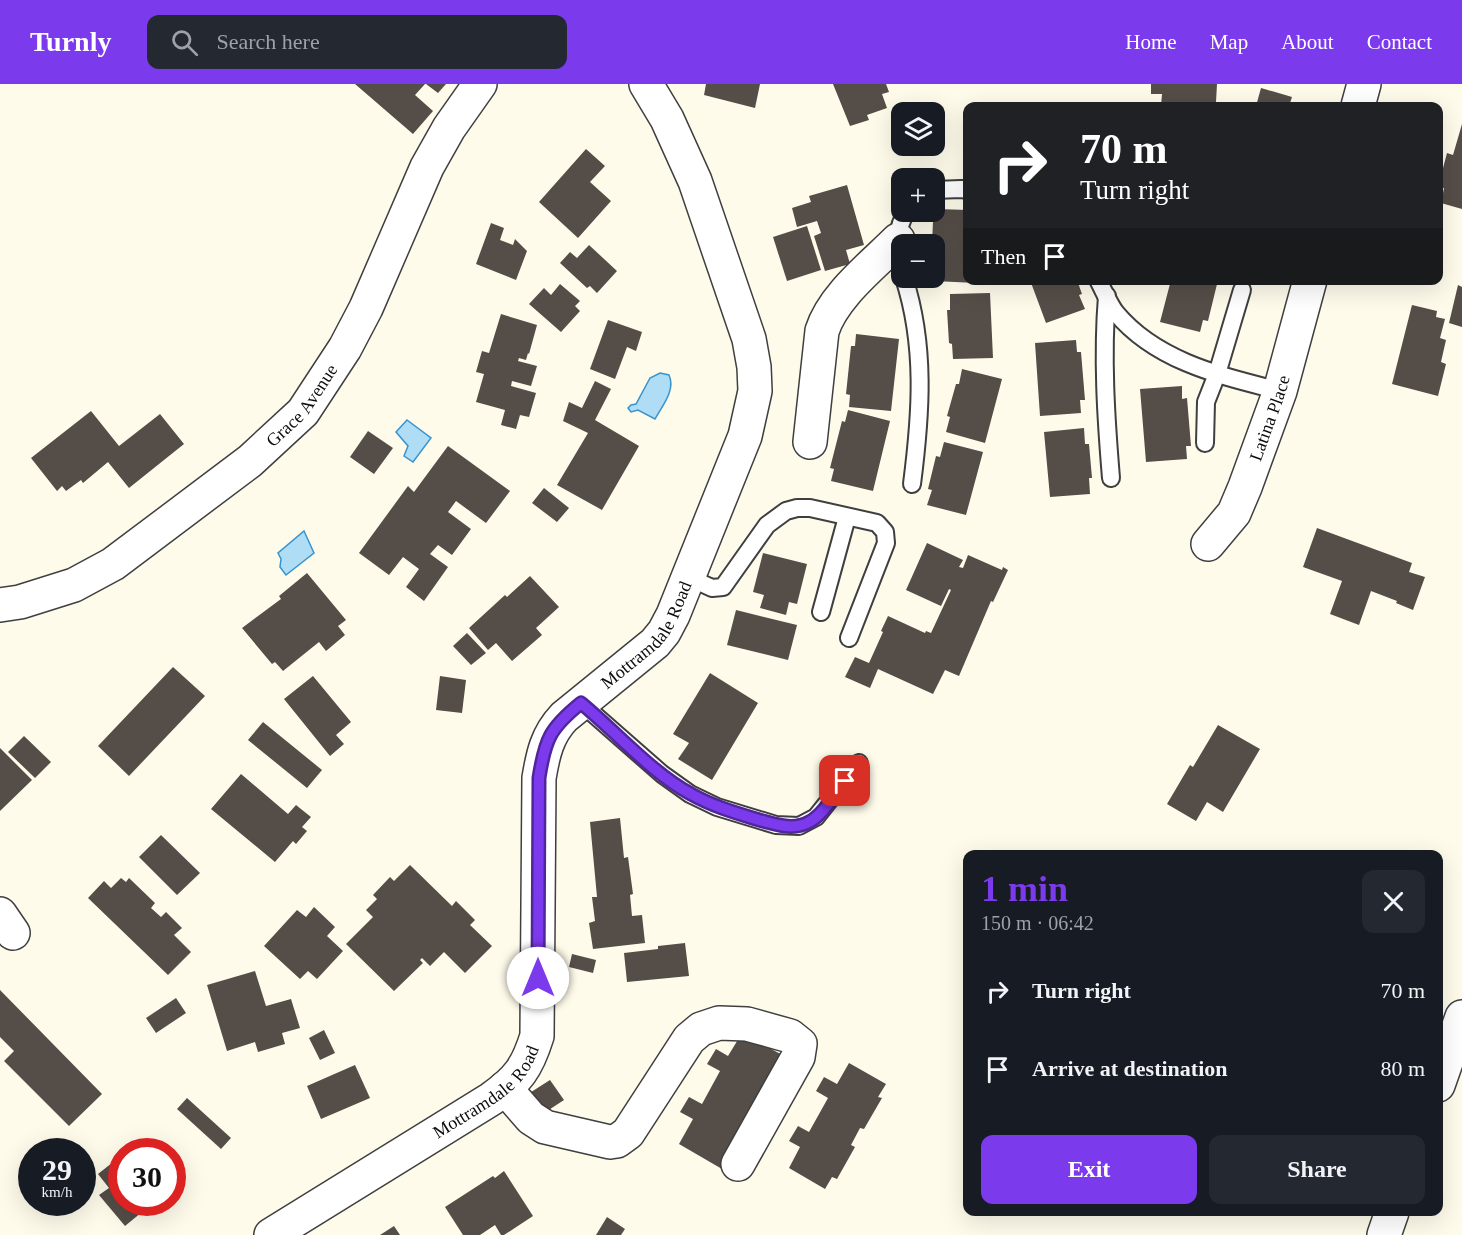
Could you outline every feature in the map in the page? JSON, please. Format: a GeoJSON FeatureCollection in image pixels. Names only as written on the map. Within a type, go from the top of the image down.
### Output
{"type":"FeatureCollection","features":[{"type":"Feature","properties":{"kind":"street","name":"Grace Avenue"},"geometry":{"type":"LineString","coordinates":[[0,605],[20,602],[74,585],[113,564],[250,461],[303,412],[356,328],[427,167],[449,128],[480,84]]}},
{"type":"Feature","properties":{"kind":"street","name":"Mottramdale Road"},"geometry":{"type":"LineString","coordinates":[[272,1235],[505,1089],[518,1076],[529,1059],[537,1036],[539,778],[543,752],[552,730],[581,703],[655,643],[664,632],[673,615],[745,436],[755,391],[749,339],[694,181],[667,119],[646,84]]}},
{"type":"Feature","properties":{"kind":"street"},"geometry":{"type":"LineString","coordinates":[[1359,102],[1364,84]]}},
{"type":"Feature","properties":{"kind":"street"},"geometry":{"type":"LineString","coordinates":[[810,442],[825,320],[837,302],[891,251]]}},
{"type":"Feature","properties":{"kind":"street","name":"Latina Place"},"geometry":{"type":"LineString","coordinates":[[1208,544],[1234,513],[1280,391],[1310,285]]}},
{"type":"Feature","properties":{"kind":"street"},"geometry":{"type":"LineString","coordinates":[[1443,1071],[1462,1017]]}},
{"type":"Feature","properties":{"kind":"street"},"geometry":{"type":"LineString","coordinates":[[505,1089],[531,1118],[545,1127],[554,1131],[610,1142],[617,1141],[628,1133],[694,1033],[719,1023],[732,1022],[790,1036],[800,1044],[798,1057],[738,1164]]}},
{"type":"Feature","properties":{"kind":"street"},"geometry":{"type":"LineString","coordinates":[[1384,1235],[1391,1216]]}},
{"type":"Feature","properties":{"kind":"lane"},"geometry":{"type":"LineString","coordinates":[[945,190],[963,189]]}},
{"type":"Feature","properties":{"kind":"lane"},"geometry":{"type":"LineString","coordinates":[[1101,285],[1115,312],[1142,338],[1179,360],[1217,374],[1280,391]]}},
{"type":"Feature","properties":{"kind":"lane"},"geometry":{"type":"LineString","coordinates":[[907,288],[919,346],[921,387],[912,484]]}},
{"type":"Feature","properties":{"kind":"lane"},"geometry":{"type":"LineString","coordinates":[[1205,443],[1206,402],[1217,374],[1242,290]]}},
{"type":"Feature","properties":{"kind":"lane"},"geometry":{"type":"LineString","coordinates":[[1107,295],[1105,380],[1111,478]]}},
{"type":"Feature","properties":{"kind":"lane"},"geometry":{"type":"LineString","coordinates":[[688,577],[712,588],[723,587],[767,525],[786,512],[797,508],[810,508],[877,523],[886,537],[849,638]]}},
{"type":"Feature","properties":{"kind":"lane"},"geometry":{"type":"LineString","coordinates":[[821,612],[847,517]]}},
{"type":"Feature","properties":{"kind":"lane"},"geometry":{"type":"LineString","coordinates":[[581,703],[662,774],[690,794],[717,807],[776,825],[799,826],[816,817],[859,763]]}},
{"type":"Feature","properties":{"kind":"water"},"geometry":{"type":"Polygon","coordinates":[[[660,373],[669,375],[671,386],[655,419],[638,410],[631,412],[628,408],[636,404],[650,378],[660,373]]]}},
{"type":"Feature","properties":{"kind":"water"},"geometry":{"type":"Polygon","coordinates":[[[407,420],[431,438],[413,462],[404,456],[408,446],[396,432],[407,420]]]}},
{"type":"Feature","properties":{"kind":"water"},"geometry":{"type":"Polygon","coordinates":[[[304,531],[314,553],[286,575],[280,567],[281,559],[278,553],[304,531]]]}},
{"type":"Feature","properties":{"kind":"building"},"geometry":{"type":"Polygon","coordinates":[[[355,84],[425,84],[415,95],[433,111],[413,134],[355,84]]]}},
{"type":"Feature","properties":{"kind":"building"},"geometry":{"type":"Polygon","coordinates":[[[426,84],[446,84],[438,93],[426,84]]]}},
{"type":"Feature","properties":{"kind":"building"},"geometry":{"type":"Polygon","coordinates":[[[706,84],[760,84],[755,108],[704,95],[706,84]]]}},
{"type":"Feature","properties":{"kind":"building"},"geometry":{"type":"Polygon","coordinates":[[[833,84],[886,84],[889,92],[882,94],[887,108],[867,115],[869,120],[850,126],[833,84]]]}},
{"type":"Feature","properties":{"kind":"building"},"geometry":{"type":"Polygon","coordinates":[[[1151,84],[1217,84],[1216,102],[1161,102],[1162,94],[1151,94],[1151,84]]]}},
{"type":"Feature","properties":{"kind":"building"},"geometry":{"type":"Polygon","coordinates":[[[1261,88],[1292,97],[1290,102],[1257,102],[1261,88]]]}},
{"type":"Feature","properties":{"kind":"building"},"geometry":{"type":"Polygon","coordinates":[[[1462,124],[1462,209],[1443,204],[1443,168],[1447,153],[1453,155],[1462,124]]]}},
{"type":"Feature","properties":{"kind":"building"},"geometry":{"type":"Polygon","coordinates":[[[586,149],[605,166],[590,182],[611,201],[578,238],[539,202],[586,149]]]}},
{"type":"Feature","properties":{"kind":"building"},"geometry":{"type":"Polygon","coordinates":[[[847,185],[864,245],[846,250],[850,264],[825,271],[814,236],[821,233],[817,221],[797,227],[792,208],[811,202],[809,196],[847,185]]]}},
{"type":"Feature","properties":{"kind":"building"},"geometry":{"type":"Polygon","coordinates":[[[945,209],[963,210],[963,282],[945,282],[945,234],[932,234],[933,222],[945,222],[945,209]]]}},
{"type":"Feature","properties":{"kind":"building"},"geometry":{"type":"Polygon","coordinates":[[[491,223],[504,228],[500,240],[513,245],[515,239],[527,251],[516,280],[476,264],[491,223]]]}},
{"type":"Feature","properties":{"kind":"building"},"geometry":{"type":"Polygon","coordinates":[[[807,226],[821,270],[787,281],[773,237],[807,226]]]}},
{"type":"Feature","properties":{"kind":"building"},"geometry":{"type":"Polygon","coordinates":[[[589,245],[617,271],[597,293],[590,286],[587,288],[560,263],[570,252],[577,258],[589,245]]]}},
{"type":"Feature","properties":{"kind":"building"},"geometry":{"type":"Polygon","coordinates":[[[560,284],[580,301],[575,306],[580,311],[561,332],[529,304],[544,288],[551,295],[560,284]]]}},
{"type":"Feature","properties":{"kind":"building"},"geometry":{"type":"Polygon","coordinates":[[[1032,285],[1079,285],[1082,294],[1079,295],[1085,309],[1046,323],[1032,285]]]}},
{"type":"Feature","properties":{"kind":"building"},"geometry":{"type":"Polygon","coordinates":[[[1170,285],[1217,285],[1208,321],[1203,320],[1200,332],[1160,322],[1170,285]]]}},
{"type":"Feature","properties":{"kind":"building"},"geometry":{"type":"Polygon","coordinates":[[[1458,285],[1462,287],[1462,327],[1449,323],[1458,285]]]}},
{"type":"Feature","properties":{"kind":"building"},"geometry":{"type":"Polygon","coordinates":[[[990,293],[993,358],[953,359],[952,344],[949,343],[947,310],[950,310],[950,294],[990,293]]]}},
{"type":"Feature","properties":{"kind":"building"},"geometry":{"type":"Polygon","coordinates":[[[1412,305],[1437,311],[1436,317],[1445,319],[1440,338],[1446,340],[1441,362],[1446,364],[1438,396],[1392,384],[1412,305]]]}},
{"type":"Feature","properties":{"kind":"building"},"geometry":{"type":"Polygon","coordinates":[[[501,314],[537,325],[526,360],[519,358],[518,361],[537,366],[531,386],[512,381],[511,386],[536,393],[529,417],[520,415],[516,429],[501,425],[505,410],[476,402],[484,374],[476,372],[482,351],[489,353],[501,314]]]}},
{"type":"Feature","properties":{"kind":"building"},"geometry":{"type":"Polygon","coordinates":[[[608,320],[642,332],[636,351],[627,347],[615,379],[590,369],[608,320]]]}},
{"type":"Feature","properties":{"kind":"building"},"geometry":{"type":"Polygon","coordinates":[[[856,334],[899,339],[891,411],[849,407],[850,395],[846,394],[851,346],[855,346],[856,334]]]}},
{"type":"Feature","properties":{"kind":"building"},"geometry":{"type":"Polygon","coordinates":[[[1076,340],[1077,352],[1081,352],[1085,400],[1080,400],[1081,413],[1040,416],[1035,343],[1076,340]]]}},
{"type":"Feature","properties":{"kind":"building"},"geometry":{"type":"Polygon","coordinates":[[[962,369],[1002,379],[985,443],[946,432],[950,417],[947,416],[962,369]]]}},
{"type":"Feature","properties":{"kind":"building"},"geometry":{"type":"Polygon","coordinates":[[[595,381],[611,389],[595,420],[639,446],[602,510],[557,485],[588,433],[563,421],[569,402],[582,408],[595,381]]]}},
{"type":"Feature","properties":{"kind":"building"},"geometry":{"type":"Polygon","coordinates":[[[1182,386],[1182,399],[1187,398],[1191,446],[1186,446],[1187,459],[1146,462],[1140,389],[1182,386]]]}},
{"type":"Feature","properties":{"kind":"building"},"geometry":{"type":"Polygon","coordinates":[[[848,410],[890,421],[873,491],[831,481],[834,469],[830,468],[842,421],[845,422],[848,410]]]}},
{"type":"Feature","properties":{"kind":"building"},"geometry":{"type":"Polygon","coordinates":[[[91,411],[119,446],[160,414],[184,444],[129,488],[108,462],[83,483],[81,480],[66,491],[62,486],[57,491],[31,458],[91,411]]]}},
{"type":"Feature","properties":{"kind":"building"},"geometry":{"type":"Polygon","coordinates":[[[1084,428],[1085,444],[1089,444],[1092,478],[1089,478],[1090,494],[1050,497],[1044,432],[1084,428]]]}},
{"type":"Feature","properties":{"kind":"building"},"geometry":{"type":"Polygon","coordinates":[[[368,431],[393,448],[374,474],[350,457],[368,431]]]}},
{"type":"Feature","properties":{"kind":"building"},"geometry":{"type":"Polygon","coordinates":[[[944,442],[983,452],[966,515],[927,505],[932,490],[928,489],[936,456],[940,457],[944,442]]]}},
{"type":"Feature","properties":{"kind":"building"},"geometry":{"type":"Polygon","coordinates":[[[448,446],[510,491],[486,523],[456,501],[448,512],[471,529],[452,555],[438,545],[430,554],[448,567],[424,601],[406,587],[419,569],[403,557],[389,575],[359,553],[408,486],[414,492],[448,446]]]}},
{"type":"Feature","properties":{"kind":"building"},"geometry":{"type":"Polygon","coordinates":[[[544,488],[569,508],[557,522],[532,503],[544,488]]]}},
{"type":"Feature","properties":{"kind":"building"},"geometry":{"type":"Polygon","coordinates":[[[1317,528],[1412,563],[1409,572],[1425,577],[1413,610],[1371,591],[1359,625],[1330,614],[1342,581],[1303,567],[1317,528]]]}},
{"type":"Feature","properties":{"kind":"building"},"geometry":{"type":"Polygon","coordinates":[[[927,543],[963,560],[959,567],[963,568],[968,555],[1002,570],[1003,567],[1008,570],[993,602],[991,601],[959,676],[945,670],[933,694],[878,669],[870,688],[845,677],[855,657],[869,663],[888,616],[925,633],[926,631],[931,633],[951,590],[949,589],[941,606],[906,590],[927,543]]]}},
{"type":"Feature","properties":{"kind":"building"},"geometry":{"type":"Polygon","coordinates":[[[763,553],[807,564],[797,604],[789,602],[786,615],[760,608],[764,595],[753,592],[763,553]]]}},
{"type":"Feature","properties":{"kind":"building"},"geometry":{"type":"Polygon","coordinates":[[[307,573],[346,620],[338,626],[345,635],[326,651],[319,642],[283,671],[275,662],[272,664],[242,628],[281,599],[279,596],[307,573]]]}},
{"type":"Feature","properties":{"kind":"building"},"geometry":{"type":"Polygon","coordinates":[[[530,576],[559,607],[536,628],[542,635],[512,661],[496,643],[488,650],[469,628],[530,576]]]}},
{"type":"Feature","properties":{"kind":"building"},"geometry":{"type":"Polygon","coordinates":[[[736,610],[797,625],[788,660],[727,645],[736,610]]]}},
{"type":"Feature","properties":{"kind":"building"},"geometry":{"type":"Polygon","coordinates":[[[467,633],[486,653],[471,665],[453,646],[467,633]]]}},
{"type":"Feature","properties":{"kind":"building"},"geometry":{"type":"Polygon","coordinates":[[[173,667],[205,696],[129,776],[98,746],[173,667]]]}},
{"type":"Feature","properties":{"kind":"building"},"geometry":{"type":"Polygon","coordinates":[[[710,673],[758,703],[712,780],[678,759],[689,743],[673,734],[710,673]]]}},
{"type":"Feature","properties":{"kind":"building"},"geometry":{"type":"Polygon","coordinates":[[[313,676],[351,722],[336,735],[344,744],[330,756],[284,699],[313,676]]]}},
{"type":"Feature","properties":{"kind":"building"},"geometry":{"type":"Polygon","coordinates":[[[440,676],[466,680],[462,713],[436,710],[440,676]]]}},
{"type":"Feature","properties":{"kind":"building"},"geometry":{"type":"Polygon","coordinates":[[[263,722],[322,770],[307,788],[248,740],[263,722]]]}},
{"type":"Feature","properties":{"kind":"building"},"geometry":{"type":"Polygon","coordinates":[[[1218,725],[1260,749],[1223,812],[1207,802],[1196,821],[1167,804],[1190,765],[1193,767],[1218,725]]]}},
{"type":"Feature","properties":{"kind":"building"},"geometry":{"type":"Polygon","coordinates":[[[24,736],[51,762],[35,778],[8,752],[24,736]]]}},
{"type":"Feature","properties":{"kind":"building"},"geometry":{"type":"Polygon","coordinates":[[[0,748],[32,780],[0,811],[0,748]]]}},
{"type":"Feature","properties":{"kind":"building"},"geometry":{"type":"Polygon","coordinates":[[[241,774],[288,814],[296,805],[311,817],[302,827],[307,831],[296,844],[293,841],[275,862],[211,809],[241,774]]]}},
{"type":"Feature","properties":{"kind":"building"},"geometry":{"type":"Polygon","coordinates":[[[620,818],[624,858],[628,857],[633,894],[630,895],[632,916],[642,915],[645,943],[593,949],[589,923],[595,921],[592,897],[597,897],[590,822],[620,818]]]}},
{"type":"Feature","properties":{"kind":"building"},"geometry":{"type":"Polygon","coordinates":[[[161,835],[200,873],[177,895],[139,857],[161,835]]]}},
{"type":"Feature","properties":{"kind":"building"},"geometry":{"type":"Polygon","coordinates":[[[410,865],[452,906],[456,901],[475,920],[470,925],[492,946],[465,973],[444,952],[430,966],[422,958],[420,960],[423,963],[394,991],[346,944],[373,917],[366,910],[377,899],[373,895],[390,877],[394,881],[410,865]]]}},
{"type":"Feature","properties":{"kind":"building"},"geometry":{"type":"Polygon","coordinates":[[[121,878],[126,882],[129,878],[155,903],[151,908],[161,917],[166,912],[182,928],[174,935],[191,952],[168,975],[88,898],[104,881],[111,888],[121,878]]]}},
{"type":"Feature","properties":{"kind":"building"},"geometry":{"type":"Polygon","coordinates":[[[314,907],[335,927],[327,936],[343,951],[317,979],[308,971],[300,979],[264,946],[297,910],[306,917],[314,907]]]}},
{"type":"Feature","properties":{"kind":"building"},"geometry":{"type":"Polygon","coordinates":[[[685,943],[689,976],[627,982],[624,953],[685,943]]]}},
{"type":"Feature","properties":{"kind":"building"},"geometry":{"type":"Polygon","coordinates":[[[572,954],[596,960],[593,973],[569,967],[572,954]]]}},
{"type":"Feature","properties":{"kind":"building"},"geometry":{"type":"Polygon","coordinates":[[[255,971],[266,1006],[291,999],[300,1028],[282,1033],[285,1044],[258,1052],[255,1042],[227,1051],[207,985],[255,971]]]}},
{"type":"Feature","properties":{"kind":"building"},"geometry":{"type":"Polygon","coordinates":[[[0,990],[102,1094],[69,1126],[4,1061],[14,1051],[0,1037],[0,990]]]}},
{"type":"Feature","properties":{"kind":"building"},"geometry":{"type":"Polygon","coordinates":[[[176,998],[186,1013],[156,1033],[146,1018],[176,998]]]}},
{"type":"Feature","properties":{"kind":"building"},"geometry":{"type":"Polygon","coordinates":[[[324,1030],[335,1053],[320,1060],[309,1038],[324,1030]]]}},
{"type":"Feature","properties":{"kind":"building"},"geometry":{"type":"Polygon","coordinates":[[[742,1033],[786,1057],[722,1169],[679,1144],[693,1119],[680,1112],[689,1097],[702,1104],[720,1071],[707,1064],[716,1049],[728,1056],[742,1033]]]}},
{"type":"Feature","properties":{"kind":"building"},"geometry":{"type":"Polygon","coordinates":[[[849,1063],[886,1084],[878,1097],[882,1098],[864,1129],[860,1128],[851,1145],[855,1147],[837,1179],[832,1177],[825,1189],[789,1168],[800,1147],[789,1141],[798,1126],[809,1132],[828,1098],[816,1091],[824,1077],[837,1084],[849,1063]]]}},
{"type":"Feature","properties":{"kind":"building"},"geometry":{"type":"Polygon","coordinates":[[[355,1065],[370,1098],[321,1119],[307,1086],[355,1065]]]}},
{"type":"Feature","properties":{"kind":"building"},"geometry":{"type":"Polygon","coordinates":[[[550,1080],[564,1100],[541,1115],[528,1094],[550,1080]]]}},
{"type":"Feature","properties":{"kind":"building"},"geometry":{"type":"Polygon","coordinates":[[[187,1098],[231,1138],[221,1149],[177,1109],[187,1098]]]}},
{"type":"Feature","properties":{"kind":"building"},"geometry":{"type":"Polygon","coordinates":[[[108,1166],[108,1187],[98,1174],[108,1166]]]}},
{"type":"Feature","properties":{"kind":"building"},"geometry":{"type":"Polygon","coordinates":[[[504,1171],[533,1216],[504,1235],[501,1235],[495,1225],[480,1235],[463,1235],[445,1207],[504,1171]]]}},
{"type":"Feature","properties":{"kind":"building"},"geometry":{"type":"Polygon","coordinates":[[[108,1189],[108,1206],[99,1195],[108,1189]]]}},
{"type":"Feature","properties":{"kind":"building"},"geometry":{"type":"Polygon","coordinates":[[[117,1216],[137,1216],[125,1226],[117,1216]]]}},
{"type":"Feature","properties":{"kind":"building"},"geometry":{"type":"Polygon","coordinates":[[[607,1217],[625,1229],[621,1235],[596,1235],[607,1217]]]}},
{"type":"Feature","properties":{"kind":"building"},"geometry":{"type":"Polygon","coordinates":[[[394,1226],[400,1235],[380,1235],[394,1226]]]}},
{"type":"Feature","properties":{"kind":"route"},"geometry":{"type":"LineString","coordinates":[[538,978],[539,778],[543,752],[552,730],[581,703],[674,784],[717,807],[776,825],[790,827],[809,822],[816,817],[845,781]]}}]}
